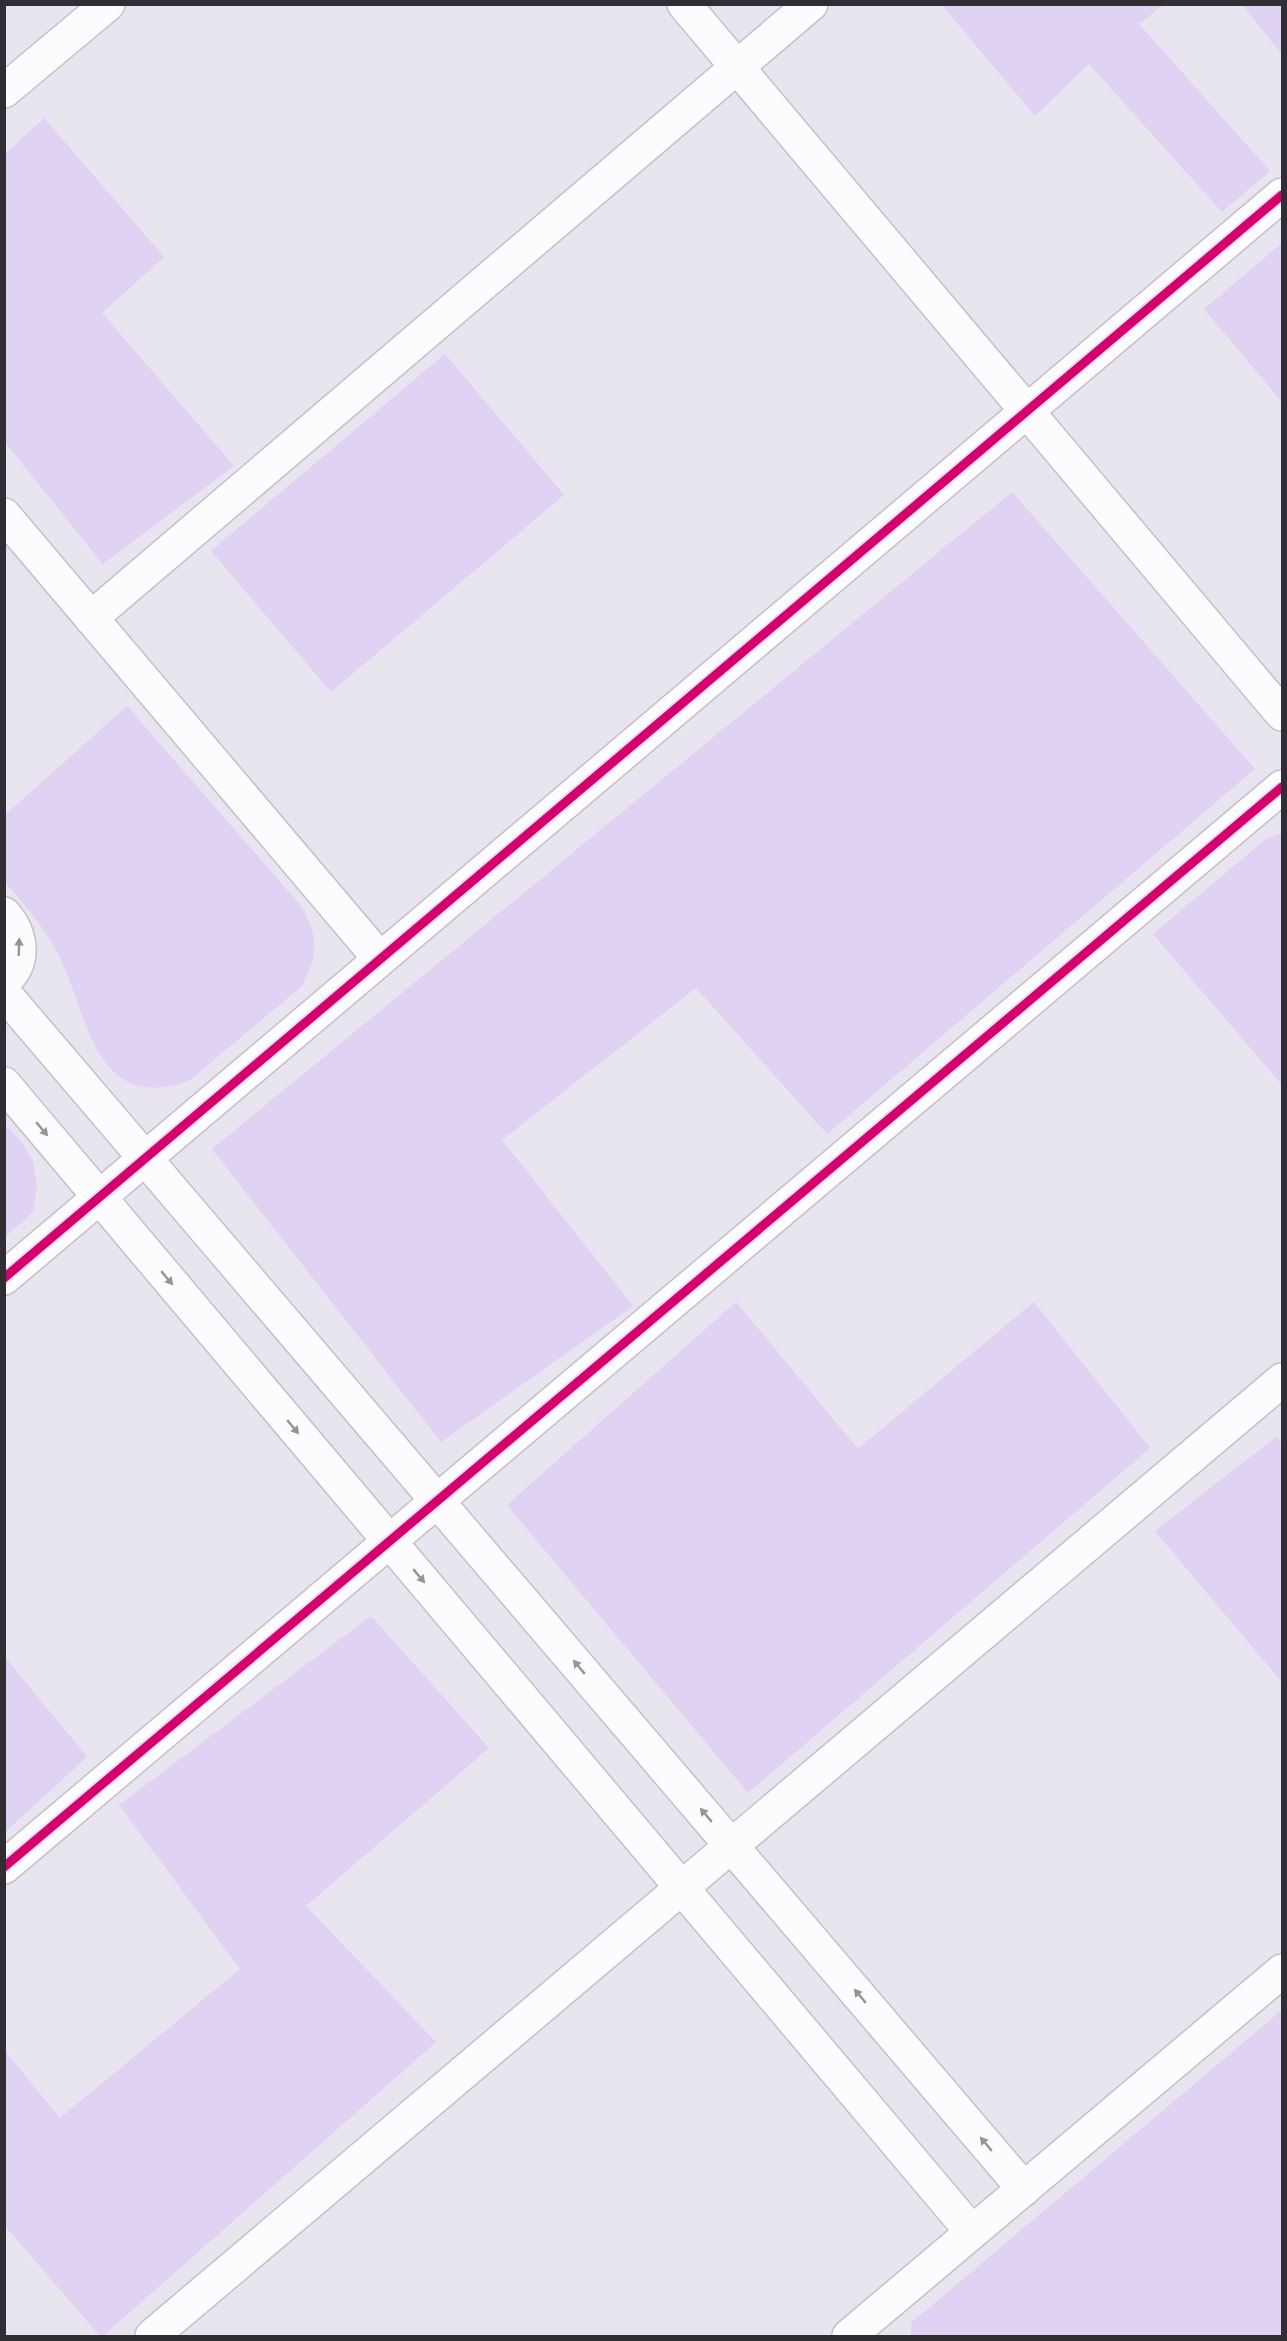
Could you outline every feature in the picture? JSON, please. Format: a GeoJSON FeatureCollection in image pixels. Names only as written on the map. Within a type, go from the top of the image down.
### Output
{"type":"FeatureCollection","features":[{"type":"Feature","properties":{"kind":"street"},"geometry":{"type":"LineString","coordinates":[[4,91],[108,4]]}},
{"type":"Feature","properties":{"kind":"street"},"geometry":{"type":"LineString","coordinates":[[684,4],[1282,714]]}},
{"type":"Feature","properties":{"kind":"street"},"geometry":{"type":"LineString","coordinates":[[91,618],[811,4]]}},
{"type":"Feature","properties":{"kind":"street"},"geometry":{"type":"LineString","coordinates":[[4,1278],[1282,195]]}},
{"type":"Feature","properties":{"kind":"street"},"geometry":{"type":"LineString","coordinates":[[4,515],[380,959]]}},
{"type":"Feature","properties":{"kind":"street"},"geometry":{"type":"LineString","coordinates":[[4,1868],[1282,787]]}},
{"type":"Feature","properties":{"kind":"street"},"geometry":{"type":"LineString","coordinates":[[4,914],[15,926],[20,939],[20,952],[16,966],[4,981]]}},
{"type":"Feature","properties":{"kind":"street"},"geometry":{"type":"LineString","coordinates":[[4,993],[1024,2189]]}},
{"type":"Feature","properties":{"kind":"street"},"geometry":{"type":"LineString","coordinates":[[4,1084],[972,2232]]}},
{"type":"Feature","properties":{"kind":"street"},"geometry":{"type":"LineString","coordinates":[[152,2337],[1282,1380]]}},
{"type":"Feature","properties":{"kind":"street"},"geometry":{"type":"LineString","coordinates":[[849,2337],[1282,1971]]}},
{"type":"Feature","properties":{"kind":"shaded area"},"geometry":{"type":"Polygon","coordinates":[[[942,5],[1163,5],[1139,24],[1270,171],[1222,212],[1089,64],[1035,116],[942,5]]]}},
{"type":"Feature","properties":{"kind":"shaded area"},"geometry":{"type":"Polygon","coordinates":[[[1242,5],[1282,5],[1282,54],[1242,5]]]}},
{"type":"Feature","properties":{"kind":"shaded area"},"geometry":{"type":"Polygon","coordinates":[[[44,118],[164,257],[102,313],[234,466],[103,564],[5,442],[5,154],[44,118]]]}},
{"type":"Feature","properties":{"kind":"shaded area"},"geometry":{"type":"Polygon","coordinates":[[[1282,243],[1282,402],[1204,309],[1282,243]]]}},
{"type":"Feature","properties":{"kind":"shaded area"},"geometry":{"type":"Polygon","coordinates":[[[445,354],[564,495],[331,692],[211,551],[445,354]]]}},
{"type":"Feature","properties":{"kind":"shaded area"},"geometry":{"type":"Polygon","coordinates":[[[1012,492],[1255,769],[827,1134],[696,988],[502,1140],[633,1306],[441,1442],[212,1149],[1012,492]]]}},
{"type":"Feature","properties":{"kind":"shaded area"},"geometry":{"type":"Polygon","coordinates":[[[127,706],[301,906],[311,927],[314,946],[311,964],[302,986],[190,1080],[159,1087],[135,1085],[116,1073],[101,1056],[55,949],[36,919],[5,882],[5,815],[127,706]]]}},
{"type":"Feature","properties":{"kind":"shaded area"},"geometry":{"type":"Polygon","coordinates":[[[1282,833],[1282,1085],[1153,934],[1266,839],[1282,833]]]}},
{"type":"Feature","properties":{"kind":"shaded area"},"geometry":{"type":"Polygon","coordinates":[[[5,1125],[20,1140],[33,1162],[37,1187],[33,1212],[5,1237],[5,1125]]]}},
{"type":"Feature","properties":{"kind":"shaded area"},"geometry":{"type":"Polygon","coordinates":[[[736,1302],[858,1449],[1034,1302],[1150,1448],[748,1793],[507,1505],[736,1302]]]}},
{"type":"Feature","properties":{"kind":"shaded area"},"geometry":{"type":"Polygon","coordinates":[[[1276,1437],[1282,1445],[1281,1681],[1155,1531],[1276,1437]]]}},
{"type":"Feature","properties":{"kind":"shaded area"},"geometry":{"type":"Polygon","coordinates":[[[371,1616],[489,1748],[306,1906],[436,2042],[103,2336],[100,2336],[5,2226],[5,2051],[60,2118],[240,1969],[119,1805],[371,1616]]]}},
{"type":"Feature","properties":{"kind":"shaded area"},"geometry":{"type":"Polygon","coordinates":[[[5,1657],[87,1757],[5,1832],[5,1657]]]}},
{"type":"Feature","properties":{"kind":"shaded area"},"geometry":{"type":"Polygon","coordinates":[[[1282,2010],[1282,2336],[911,2336],[911,2323],[1282,2010]]]}},
{"type":"Feature","properties":{"kind":"cycle path"},"geometry":{"type":"LineString","coordinates":[[4,1278],[1282,195]]}},
{"type":"Feature","properties":{"kind":"cycle path"},"geometry":{"type":"LineString","coordinates":[[4,1867],[1282,787]]}}]}
